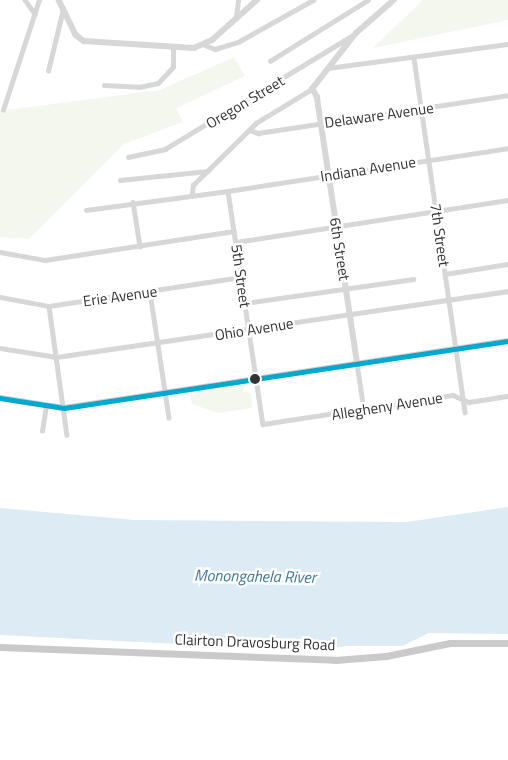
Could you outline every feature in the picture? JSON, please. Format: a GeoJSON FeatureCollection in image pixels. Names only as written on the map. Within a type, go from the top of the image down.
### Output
{"type":"FeatureCollection","features":[{"type":"Feature","properties":{"kind":"main road"},"geometry":{"type":"LineString","coordinates":[[0,398],[64,408],[508,341]]}},
{"type":"Feature","properties":{"kind":"main road","name":"Clairton Dravosburg Road"},"geometry":{"type":"LineString","coordinates":[[0,647],[335,660],[386,656],[450,643],[508,643]]}},
{"type":"Feature","properties":{"kind":"street"},"geometry":{"type":"LineString","coordinates":[[25,0],[34,14]]}},
{"type":"Feature","properties":{"kind":"street"},"geometry":{"type":"LineString","coordinates":[[3,110],[39,0]]}},
{"type":"Feature","properties":{"kind":"street"},"geometry":{"type":"LineString","coordinates":[[59,0],[76,35],[84,41],[173,48],[204,45],[215,49],[238,42],[313,0]]}},
{"type":"Feature","properties":{"kind":"street"},"geometry":{"type":"LineString","coordinates":[[236,17],[238,0]]}},
{"type":"Feature","properties":{"kind":"street"},"geometry":{"type":"LineString","coordinates":[[204,45],[257,0]]}},
{"type":"Feature","properties":{"kind":"street"},"geometry":{"type":"LineString","coordinates":[[270,61],[368,0]]}},
{"type":"Feature","properties":{"kind":"street"},"geometry":{"type":"LineString","coordinates":[[192,194],[193,185],[250,130],[312,89],[356,34],[394,0]]}},
{"type":"Feature","properties":{"kind":"street"},"geometry":{"type":"LineString","coordinates":[[48,71],[63,9]]}},
{"type":"Feature","properties":{"kind":"street","name":"Oregon Street"},"geometry":{"type":"LineString","coordinates":[[128,157],[165,149],[356,34]]}},
{"type":"Feature","properties":{"kind":"street"},"geometry":{"type":"LineString","coordinates":[[327,68],[414,58],[508,44]]}},
{"type":"Feature","properties":{"kind":"street"},"geometry":{"type":"LineString","coordinates":[[104,85],[139,87],[158,83],[173,67],[173,48]]}},
{"type":"Feature","properties":{"kind":"street","name":"7th Street"},"geometry":{"type":"LineString","coordinates":[[414,58],[465,412]]}},
{"type":"Feature","properties":{"kind":"street","name":"6th Street"},"geometry":{"type":"LineString","coordinates":[[312,89],[321,124],[364,410]]}},
{"type":"Feature","properties":{"kind":"street","name":"Delaware Avenue"},"geometry":{"type":"LineString","coordinates":[[250,130],[258,132],[321,124],[508,95]]}},
{"type":"Feature","properties":{"kind":"street","name":"Indiana Avenue"},"geometry":{"type":"LineString","coordinates":[[86,210],[329,176],[508,148]]}},
{"type":"Feature","properties":{"kind":"street"},"geometry":{"type":"LineString","coordinates":[[218,162],[225,164]]}},
{"type":"Feature","properties":{"kind":"street"},"geometry":{"type":"LineString","coordinates":[[120,180],[208,171]]}},
{"type":"Feature","properties":{"kind":"street","name":"5th Street"},"geometry":{"type":"LineString","coordinates":[[227,190],[263,424]]}},
{"type":"Feature","properties":{"kind":"street"},"geometry":{"type":"LineString","coordinates":[[236,242],[508,200]]}},
{"type":"Feature","properties":{"kind":"street"},"geometry":{"type":"LineString","coordinates":[[133,202],[140,246]]}},
{"type":"Feature","properties":{"kind":"street"},"geometry":{"type":"LineString","coordinates":[[0,252],[45,260],[234,232]]}},
{"type":"Feature","properties":{"kind":"street"},"geometry":{"type":"LineString","coordinates":[[445,274],[508,264]]}},
{"type":"Feature","properties":{"kind":"street","name":"Erie Avenue"},"geometry":{"type":"LineString","coordinates":[[0,297],[49,306],[241,277]]}},
{"type":"Feature","properties":{"kind":"street"},"geometry":{"type":"LineString","coordinates":[[245,303],[413,279]]}},
{"type":"Feature","properties":{"kind":"street","name":"Ohio Avenue"},"geometry":{"type":"LineString","coordinates":[[0,348],[56,357],[508,291]]}},
{"type":"Feature","properties":{"kind":"street"},"geometry":{"type":"LineString","coordinates":[[150,292],[169,418]]}},
{"type":"Feature","properties":{"kind":"street"},"geometry":{"type":"LineString","coordinates":[[49,306],[67,434]]}},
{"type":"Feature","properties":{"kind":"street","name":"Allegheny Avenue"},"geometry":{"type":"LineString","coordinates":[[263,424],[453,396],[464,400],[508,396]]}},
{"type":"Feature","properties":{"kind":"street"},"geometry":{"type":"LineString","coordinates":[[42,431],[46,406]]}},
{"type":"Feature","properties":{"kind":"shaded area"},"geometry":{"type":"Polygon","coordinates":[[[423,0],[508,0],[508,20],[373,48],[423,0]]]}},
{"type":"Feature","properties":{"kind":"shaded area"},"geometry":{"type":"Polygon","coordinates":[[[234,57],[245,76],[176,108],[183,122],[124,144],[29,239],[0,237],[0,111],[160,90],[234,57]]]}},
{"type":"Feature","properties":{"kind":"shaded area"},"geometry":{"type":"Polygon","coordinates":[[[245,385],[243,392],[251,393],[252,408],[218,413],[192,404],[190,394],[245,385]]]}},
{"type":"Feature","properties":{"kind":"water","name":"Monongahela River"},"geometry":{"type":"Polygon","coordinates":[[[508,507],[508,634],[429,633],[402,646],[345,646],[318,651],[0,635],[0,508],[134,520],[407,522],[508,507]]]}},
{"type":"Feature","properties":{"kind":"transit line"},"geometry":{"type":"LineString","coordinates":[[0,398],[64,408],[508,341]]}}]}
